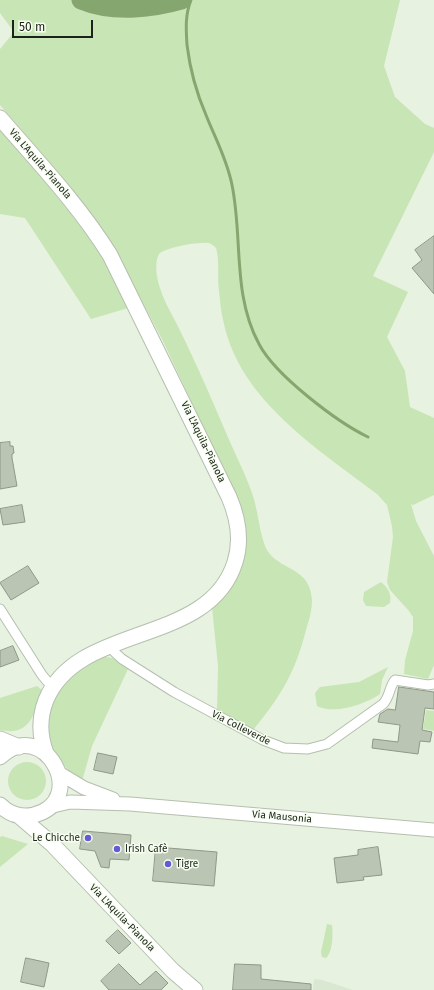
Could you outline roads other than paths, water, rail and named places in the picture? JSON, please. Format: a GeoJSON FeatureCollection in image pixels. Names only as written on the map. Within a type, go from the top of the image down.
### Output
{"type":"FeatureCollection","features":[{"type":"Feature","properties":{"kind":"main road","name":"Via L'Aquila-Pianola"},"geometry":{"type":"LineString","coordinates":[[0,118],[71,200],[92,227],[110,256],[219,476],[236,517],[239,541],[236,560],[230,576],[217,594],[208,603],[184,617],[109,647],[70,668],[58,678],[52,687],[42,714],[19,747]]}},
{"type":"Feature","properties":{"kind":"main road","name":"Via L'Aquila-Pianola"},"geometry":{"type":"LineString","coordinates":[[42,714],[41,733],[46,753]]}},
{"type":"Feature","properties":{"kind":"main road"},"geometry":{"type":"LineString","coordinates":[[0,739],[19,747]]}},
{"type":"Feature","properties":{"kind":"main road"},"geometry":{"type":"LineString","coordinates":[[0,757],[10,750],[19,747],[32,747],[46,753],[55,763],[59,773],[60,783],[58,793],[48,807],[31,816],[18,815]]}},
{"type":"Feature","properties":{"kind":"main road","name":"Via Mausonia"},"geometry":{"type":"LineString","coordinates":[[59,773],[90,791],[130,804]]}},
{"type":"Feature","properties":{"kind":"main road","name":"Via Mausonia"},"geometry":{"type":"LineString","coordinates":[[48,807],[70,802],[130,804],[434,830]]}},
{"type":"Feature","properties":{"kind":"main road","name":"Via L'Aquila-Pianola"},"geometry":{"type":"LineString","coordinates":[[0,805],[9,812],[18,815],[52,844],[191,989]]}},
{"type":"Feature","properties":{"kind":"main road","name":"Via L'Aquila-Pianola"},"geometry":{"type":"LineString","coordinates":[[48,807],[46,827],[52,844]]}},
{"type":"Feature","properties":{"kind":"street"},"geometry":{"type":"LineString","coordinates":[[0,609],[45,680],[52,687]]}},
{"type":"Feature","properties":{"kind":"street","name":"Via Colleverde"},"geometry":{"type":"LineString","coordinates":[[109,647],[126,662],[180,696],[268,742],[292,749],[314,748],[332,741],[383,704],[387,699],[392,684],[396,680],[399,679],[428,685],[434,684]]}},
{"type":"Feature","properties":{"kind":"waterway"},"geometry":{"type":"LineString","coordinates":[[81,0],[106,7],[118,8],[158,6],[182,0]]}},
{"type":"Feature","properties":{"kind":"waterway"},"geometry":{"type":"LineString","coordinates":[[191,0],[186,28],[190,63],[199,98],[230,175],[237,225],[241,286],[251,325],[259,344],[278,370],[324,409],[368,437]]}},
{"type":"Feature","properties":{"kind":"place","name":"Le Chicche"},"geometry":{"type":"Point","coordinates":[88,838]}},
{"type":"Feature","properties":{"kind":"place","name":"Irish Cafè"},"geometry":{"type":"Point","coordinates":[117,849]}},
{"type":"Feature","properties":{"kind":"place","name":"Tigre"},"geometry":{"type":"Point","coordinates":[168,864]}}]}
